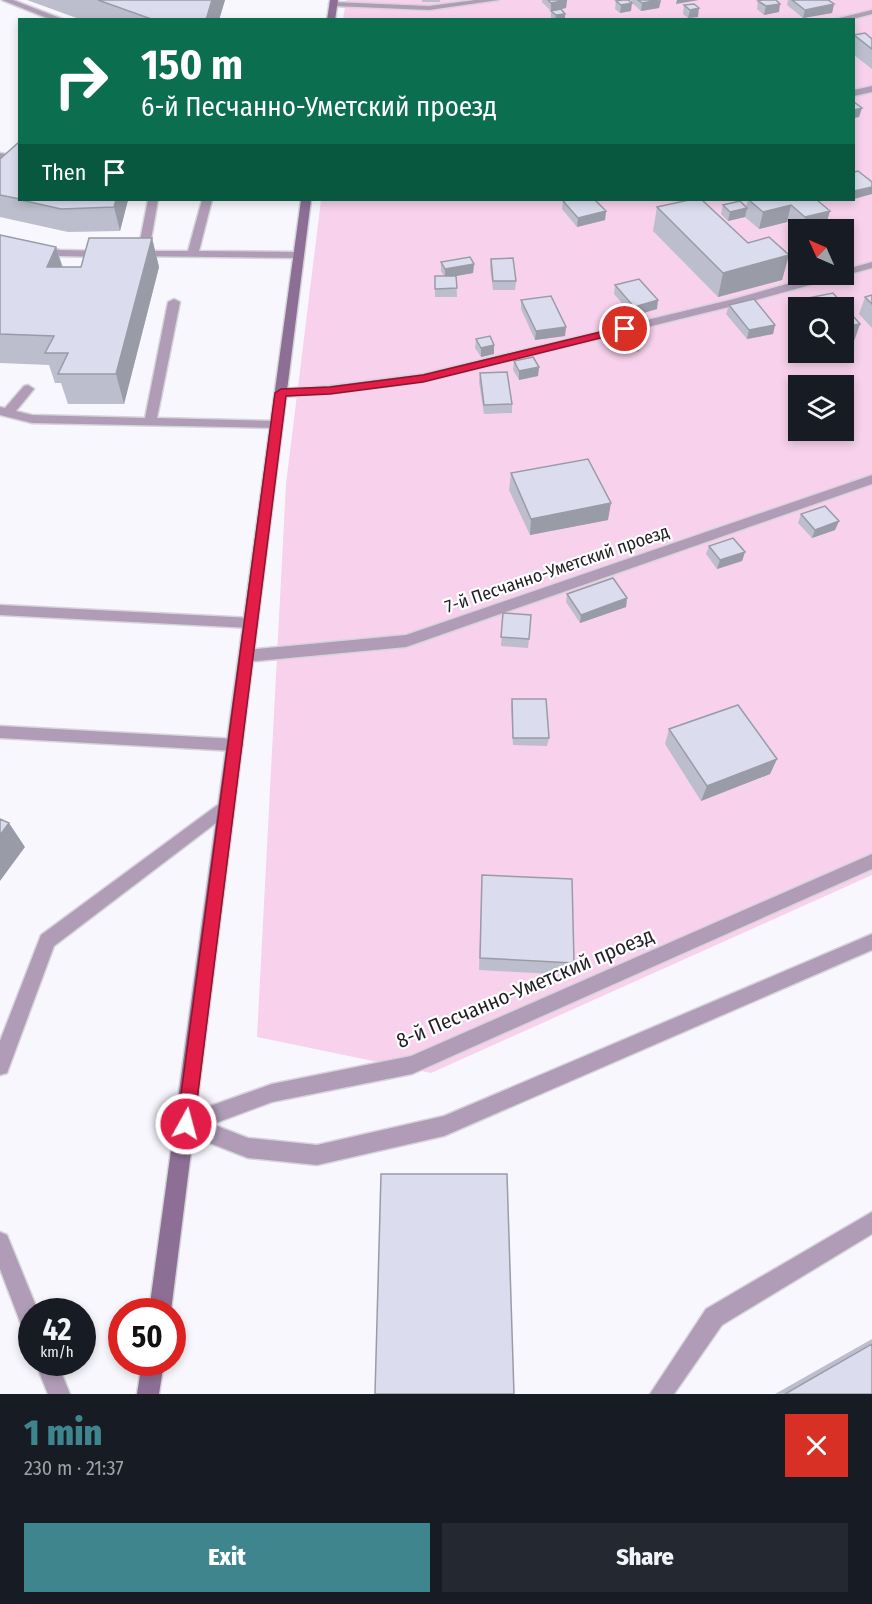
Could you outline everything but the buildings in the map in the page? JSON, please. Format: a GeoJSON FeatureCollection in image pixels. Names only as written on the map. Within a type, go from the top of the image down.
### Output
{"type":"FeatureCollection","features":[{"type":"Feature","properties":{"kind":"main road"},"geometry":{"type":"LineString","coordinates":[[331,18],[333,2]]}},
{"type":"Feature","properties":{"kind":"main road"},"geometry":{"type":"LineString","coordinates":[[162,1298],[306,201]]}},
{"type":"Feature","properties":{"kind":"main road"},"geometry":{"type":"LineString","coordinates":[[148,1394],[151,1376]]}},
{"type":"Feature","properties":{"kind":"street"},"geometry":{"type":"LineString","coordinates":[[6,0],[56,18]]}},
{"type":"Feature","properties":{"kind":"street"},"geometry":{"type":"LineString","coordinates":[[333,2],[429,8],[495,0]]}},
{"type":"Feature","properties":{"kind":"street"},"geometry":{"type":"LineString","coordinates":[[845,18],[872,12]]}},
{"type":"Feature","properties":{"kind":"street"},"geometry":{"type":"LineString","coordinates":[[855,93],[872,89]]}},
{"type":"Feature","properties":{"kind":"street"},"geometry":{"type":"LineString","coordinates":[[0,156],[18,160]]}},
{"type":"Feature","properties":{"kind":"street"},"geometry":{"type":"LineString","coordinates":[[143,254],[153,201]]}},
{"type":"Feature","properties":{"kind":"street"},"geometry":{"type":"LineString","coordinates":[[194,254],[207,201]]}},
{"type":"Feature","properties":{"kind":"street"},"geometry":{"type":"LineString","coordinates":[[0,242],[85,258],[143,254],[298,255]]}},
{"type":"Feature","properties":{"kind":"street"},"geometry":{"type":"LineString","coordinates":[[854,270],[872,265]]}},
{"type":"Feature","properties":{"kind":"street"},"geometry":{"type":"LineString","coordinates":[[281,393],[330,390],[423,378],[737,302],[797,285]]}},
{"type":"Feature","properties":{"kind":"street"},"geometry":{"type":"LineString","coordinates":[[150,421],[174,302]]}},
{"type":"Feature","properties":{"kind":"street"},"geometry":{"type":"LineString","coordinates":[[4,412],[28,388]]}},
{"type":"Feature","properties":{"kind":"street"},"geometry":{"type":"LineString","coordinates":[[4,412],[32,419],[277,425]]}},
{"type":"Feature","properties":{"kind":"street","name":"7-й Песчанно-Уметский проезд"},"geometry":{"type":"LineString","coordinates":[[246,656],[406,641],[872,479]]}},
{"type":"Feature","properties":{"kind":"street"},"geometry":{"type":"LineString","coordinates":[[0,610],[251,623]]}},
{"type":"Feature","properties":{"kind":"street"},"geometry":{"type":"LineString","coordinates":[[0,732],[235,745]]}},
{"type":"Feature","properties":{"kind":"street"},"geometry":{"type":"LineString","coordinates":[[0,1066],[47,941],[227,805]]}},
{"type":"Feature","properties":{"kind":"street","name":"8-й Песчанно-Уметский проезд"},"geometry":{"type":"LineString","coordinates":[[186,1124],[272,1093],[411,1065],[872,861]]}},
{"type":"Feature","properties":{"kind":"street"},"geometry":{"type":"LineString","coordinates":[[186,1124],[248,1148],[317,1155],[444,1126],[872,942]]}},
{"type":"Feature","properties":{"kind":"street"},"geometry":{"type":"LineString","coordinates":[[661,1394],[714,1317],[872,1222]]}},
{"type":"Feature","properties":{"kind":"street"},"geometry":{"type":"LineString","coordinates":[[0,1242],[22,1298]]}},
{"type":"Feature","properties":{"kind":"street"},"geometry":{"type":"LineString","coordinates":[[51,1376],[58,1394]]}},
{"type":"Feature","properties":{"kind":"shaded area"},"geometry":{"type":"Polygon","coordinates":[[[346,0],[872,0],[872,875],[431,1073],[257,1037],[286,484],[321,201],[855,201],[855,18],[343,18],[346,0]]]}},
{"type":"Feature","properties":{"kind":"route"},"geometry":{"type":"LineString","coordinates":[[186,1124],[281,393],[330,390],[423,378],[625,329]]}}]}
